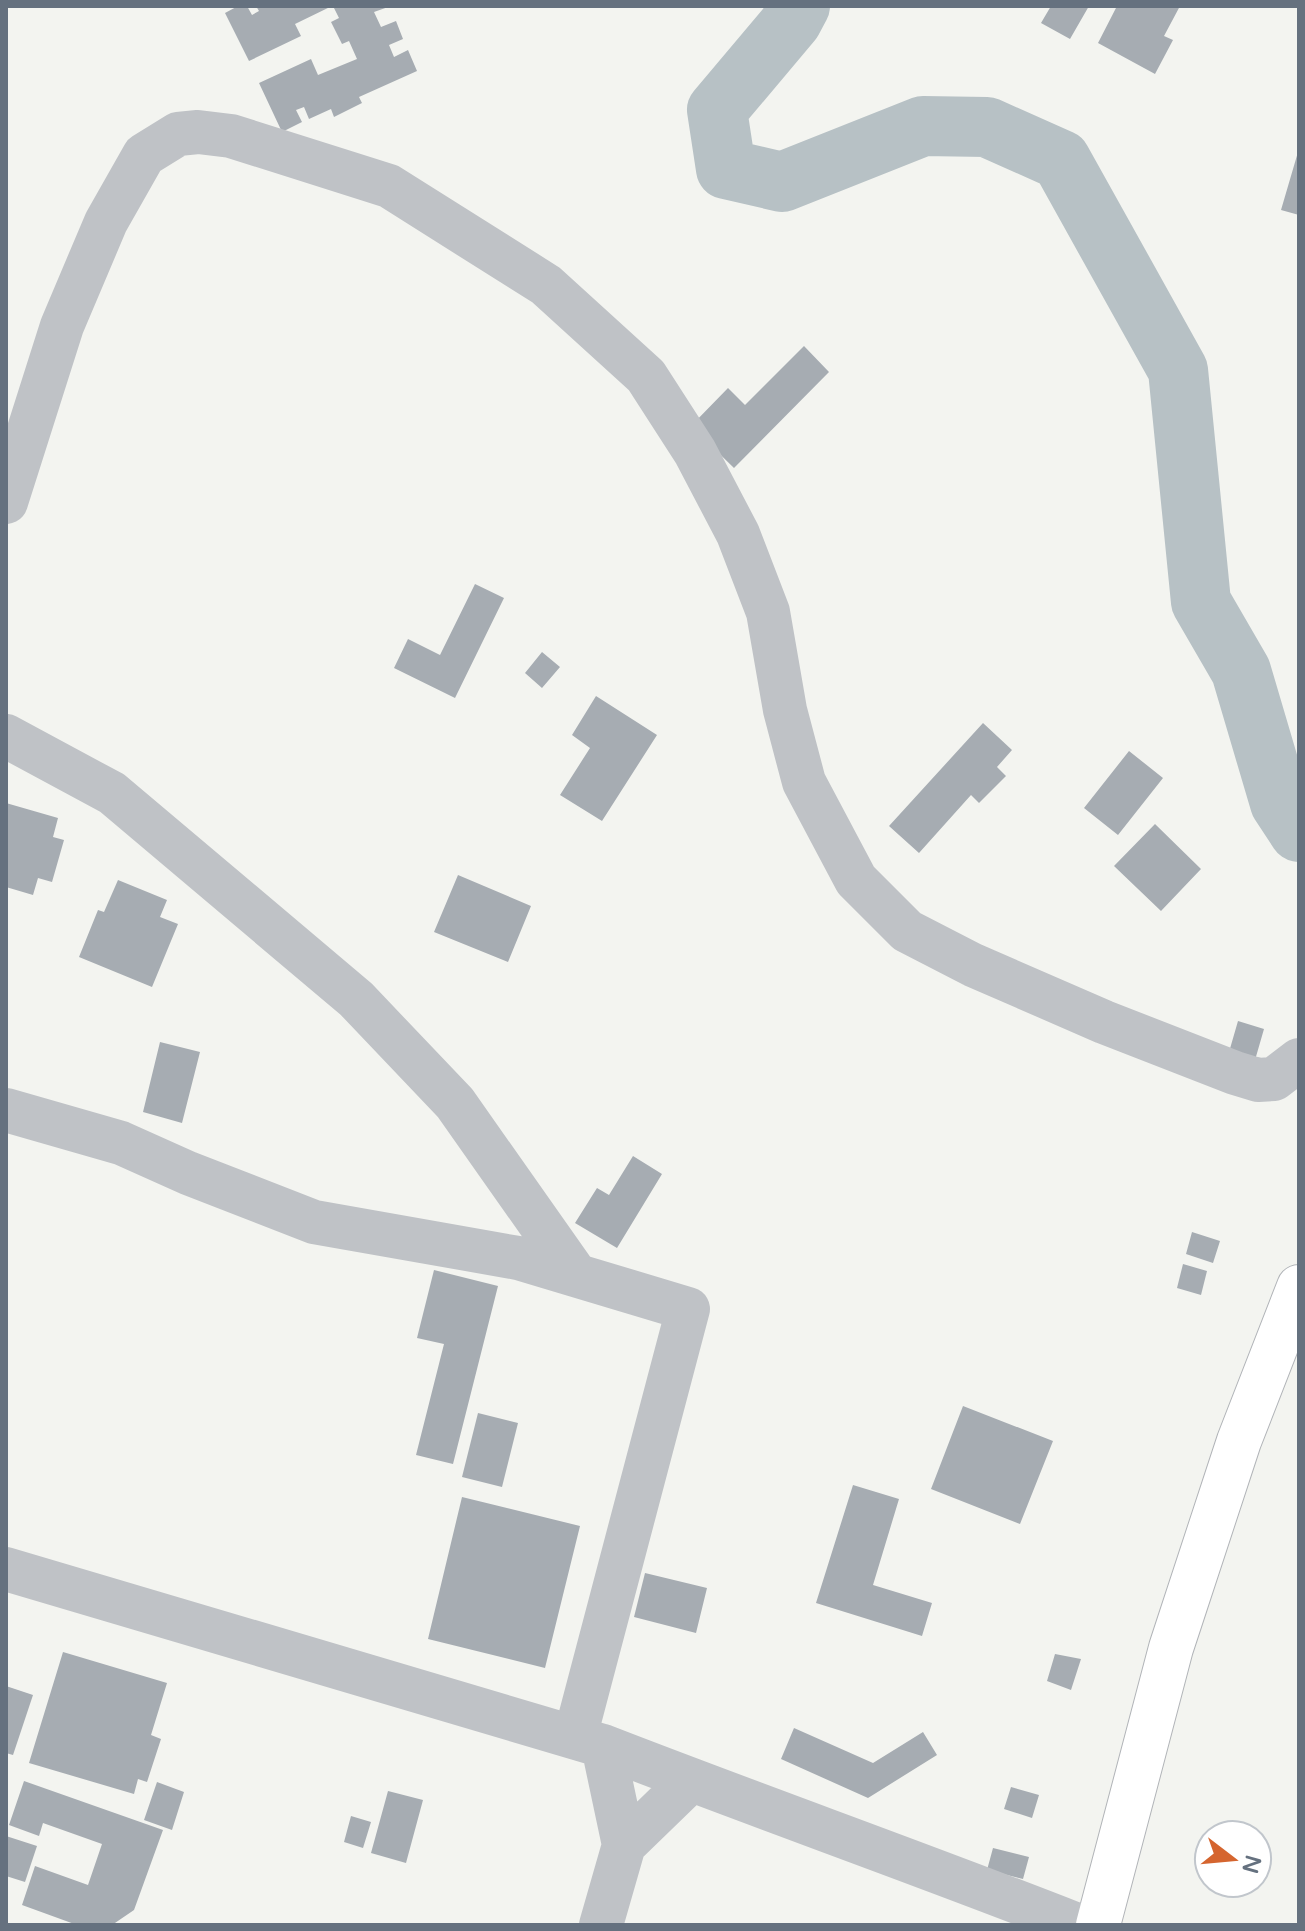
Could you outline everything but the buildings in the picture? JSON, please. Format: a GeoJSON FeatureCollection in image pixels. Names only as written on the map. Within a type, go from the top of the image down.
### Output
{"type":"FeatureCollection","features":[{"type":"Feature","properties":{"kind":"main road"},"geometry":{"type":"LineString","coordinates":[[1098,1925],[1171,1648],[1239,1441],[1299,1287]]}},
{"type":"Feature","properties":{"kind":"street"},"geometry":{"type":"LineString","coordinates":[[6,502],[62,326],[106,222],[144,155],[178,134],[198,132],[231,136],[389,186],[546,285],[646,376],[695,452],[738,534],[768,612],[785,710],[804,782],[856,880],[907,931],[973,965],[1104,1022],[1235,1073],[1258,1080],[1274,1079],[1299,1060]]}},
{"type":"Feature","properties":{"kind":"street"},"geometry":{"type":"LineString","coordinates":[[6,736],[112,793],[356,999],[455,1103],[576,1275]]}},
{"type":"Feature","properties":{"kind":"street"},"geometry":{"type":"LineString","coordinates":[[6,1110],[121,1143],[314,1222],[518,1258],[688,1309],[589,1742],[624,1845]]}},
{"type":"Feature","properties":{"kind":"street"},"geometry":{"type":"LineString","coordinates":[[6,1569],[589,1742],[1077,1925]]}},
{"type":"Feature","properties":{"kind":"street"},"geometry":{"type":"LineString","coordinates":[[601,1925],[624,1845],[690,1781]]}},
{"type":"Feature","properties":{"kind":"waterway"},"geometry":{"type":"LineString","coordinates":[[800,6],[792,21],[717,110],[726,169],[782,182],[923,126],[987,127],[1061,160],[1178,370],[1201,602],[1241,671],[1280,803],[1299,832]]}}]}
